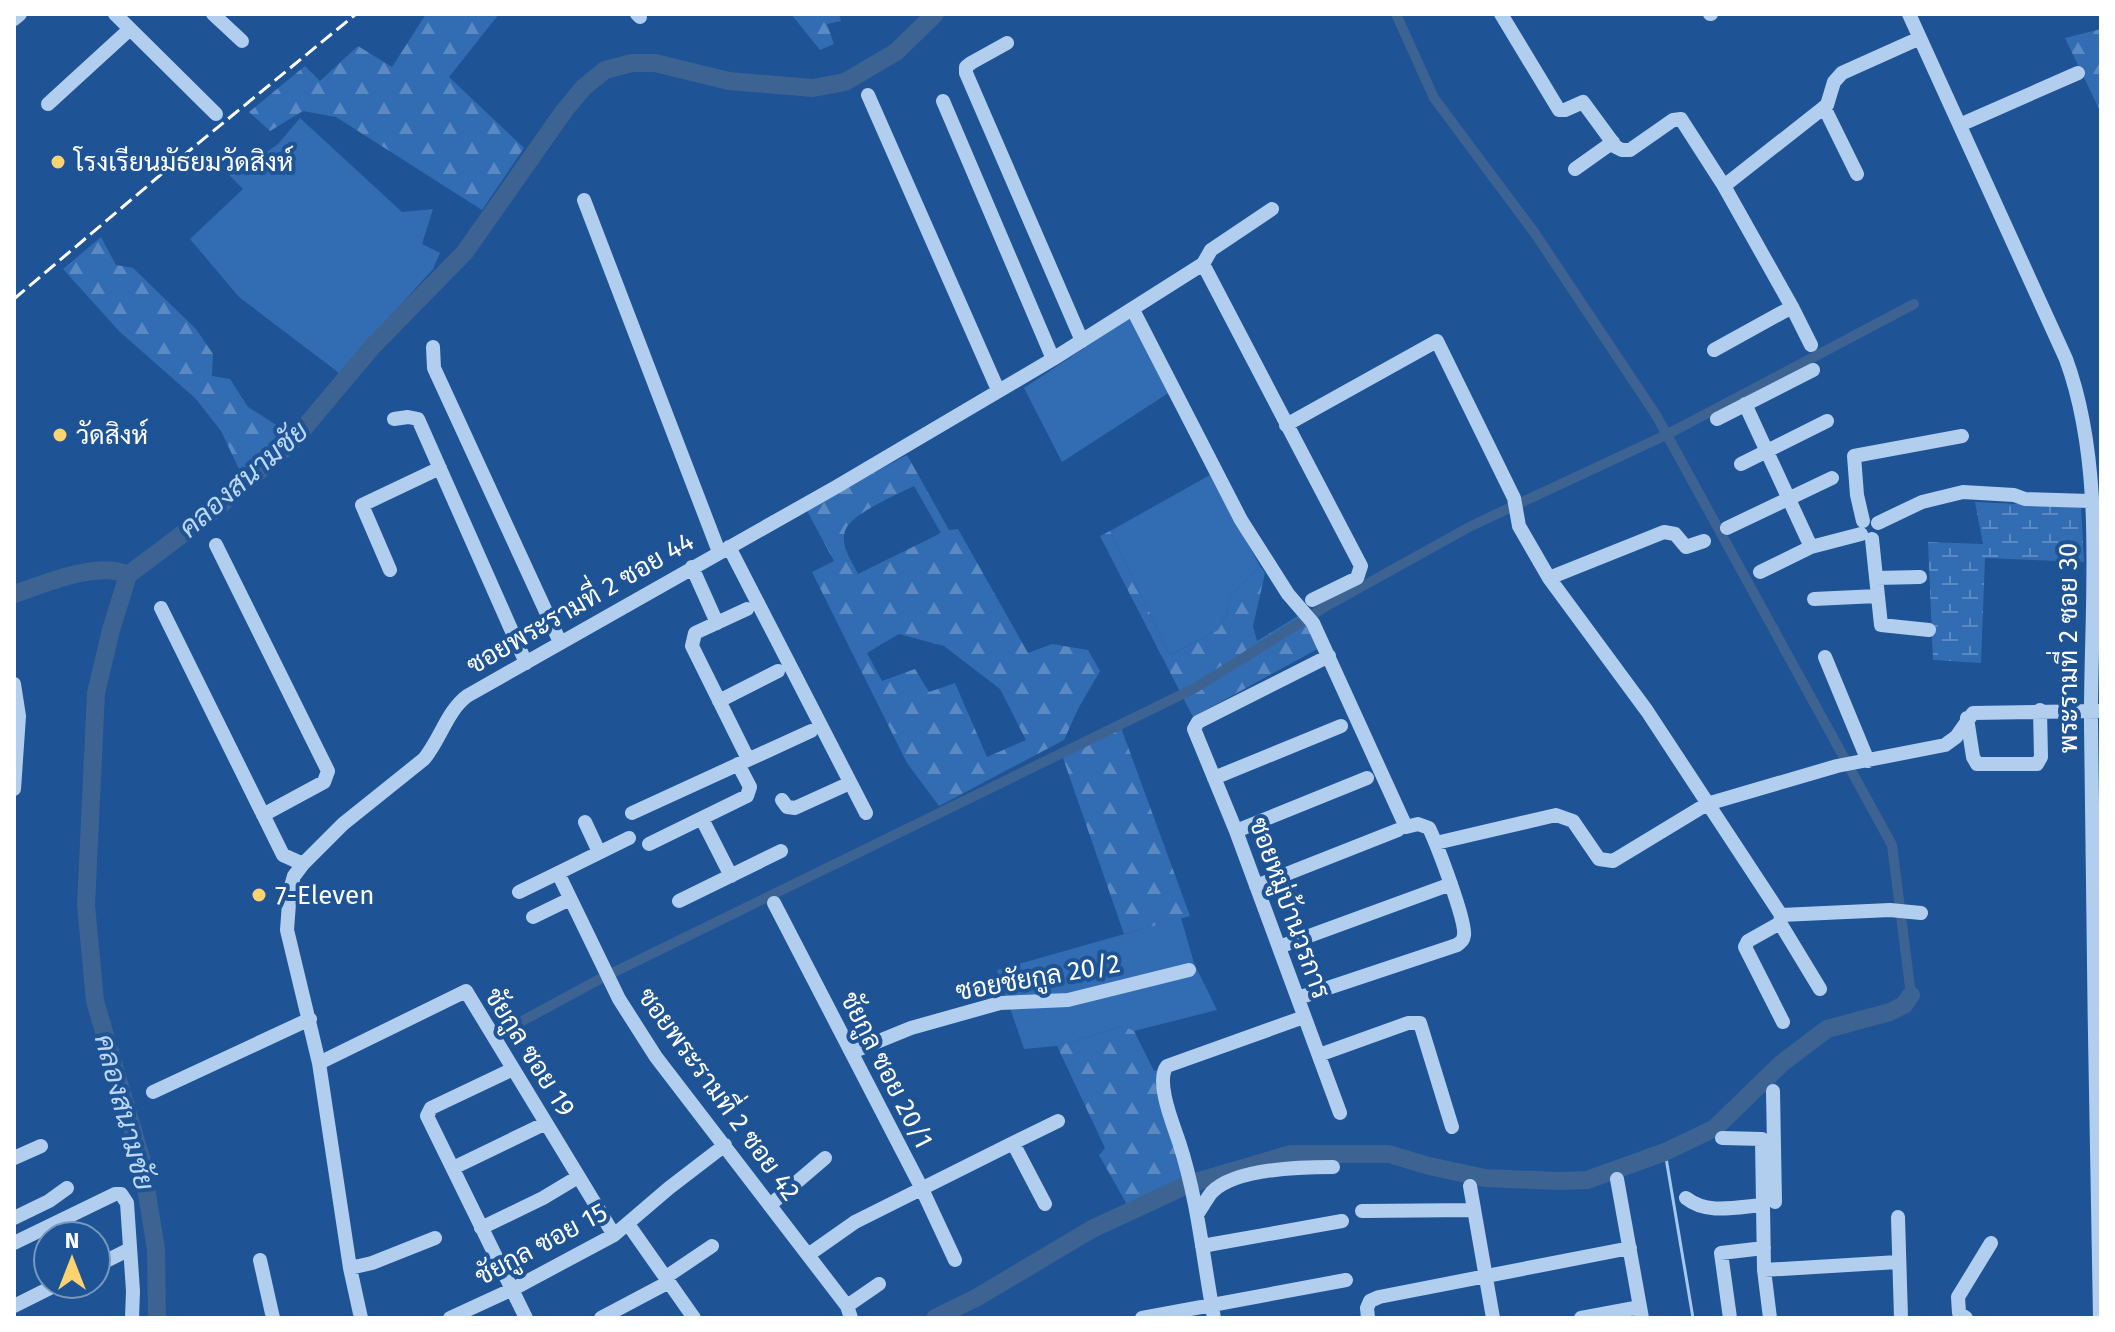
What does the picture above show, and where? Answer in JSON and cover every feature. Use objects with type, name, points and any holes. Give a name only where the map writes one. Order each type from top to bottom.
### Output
[{"type":"street","points":[[14,19],[20,14]]},
{"type":"street","points":[[115,14],[216,114]]},
{"type":"street","points":[[213,14],[242,41]]},
{"type":"street","points":[[1501,14],[1559,110],[1583,102],[1622,150],[1630,150],[1673,120],[1681,119],[1724,186],[1811,345]]},
{"type":"street","name":"พระรามที่ 2 ซอย 30","points":[[1909,14],[1962,124],[2072,377],[2086,442],[2097,580],[2100,1318]]},
{"type":"street","points":[[48,104],[130,29]]},
{"type":"street","points":[[1724,186],[1824,107],[1831,99],[1836,78],[1842,73],[1920,38]]},
{"type":"street","points":[[1007,43],[971,63],[966,67],[966,73],[1082,341]]},
{"type":"street","points":[[1962,124],[2078,73]]},
{"type":"street","points":[[868,95],[998,390]]},
{"type":"street","points":[[943,101],[1053,359]]},
{"type":"street","points":[[1824,107],[1857,174]]},
{"type":"street","points":[[1575,169],[1613,142]]},
{"type":"street","points":[[584,200],[724,549],[866,813]]},
{"type":"street","name":"ซอยพระรามที่ 2 ซอย 44","points":[[361,1318],[350,1268],[319,1063],[287,930],[290,890],[294,876],[303,864],[343,824],[424,759],[435,746],[459,702],[1053,359],[1203,264],[1211,250],[1272,209]]},
{"type":"street","points":[[1203,264],[1361,566],[1357,578],[1310,612]]},
{"type":"street","points":[[1714,350],[1792,307]]},
{"type":"street","points":[[1133,310],[1241,520],[1288,594],[1310,612],[1402,828]]},
{"type":"street","points":[[1286,425],[1437,341],[1514,498],[1519,526],[1549,578],[1631,687],[1780,919],[1820,989]]},
{"type":"street","points":[[433,347],[434,368],[560,642]]},
{"type":"street","points":[[1717,419],[1813,370]]},
{"type":"street","points":[[1745,404],[1811,547]]},
{"type":"street","points":[[394,419],[418,419],[526,663]]},
{"type":"street","points":[[1741,464],[1827,421]]},
{"type":"street","points":[[1929,630],[1881,625],[1868,529],[1857,495],[1854,456],[1962,436]]},
{"type":"street","points":[[390,570],[362,505],[440,468]]},
{"type":"street","points":[[1727,528],[1832,478]]},
{"type":"street","points":[[1760,572],[1811,547],[1868,529],[1922,502],[1950,494],[2014,495],[2025,499],[2090,497]]},
{"type":"street","points":[[1549,578],[1664,532],[1675,534],[1686,547],[1704,541]]},
{"type":"street","points":[[216,545],[328,771],[324,782],[263,815]]},
{"type":"street","points":[[692,567],[717,623]]},
{"type":"street","points":[[1876,578],[1920,577]]},
{"type":"street","points":[[1814,599],[1877,596]]},
{"type":"street","points":[[161,608],[283,855],[303,864]]},
{"type":"street","points":[[649,844],[747,796],[750,787],[743,762],[719,701],[692,646],[695,633],[747,609]]},
{"type":"street","name":"ซอยหมู่บ้านวรการ","points":[[1329,656],[1198,722],[1194,729],[1236,831],[1340,1113]]},
{"type":"street","points":[[1825,657],[1861,762]]},
{"type":"street","points":[[719,701],[778,671]]},
{"type":"street","points":[[14,684],[19,716],[14,789]]},
{"type":"street","points":[[1967,718],[1973,757],[1977,764],[2037,764],[2041,757],[2040,710]]},
{"type":"street","points":[[1436,843],[1556,815],[1573,821],[1599,859],[1613,861],[1707,804],[1837,766],[1945,745],[1956,737],[1967,718],[1978,712],[2096,711]]},
{"type":"street","points":[[1214,778],[1341,726]]},
{"type":"street","points":[[632,813],[811,731]]},
{"type":"street","points":[[1236,831],[1367,778]]},
{"type":"street","points":[[782,800],[787,807],[795,808],[850,783]]},
{"type":"street","points":[[702,819],[731,876]]},
{"type":"street","points":[[585,822],[599,852]]},
{"type":"street","points":[[1256,886],[1418,824],[1429,828],[1436,843],[1451,884],[1464,931],[1463,940],[1457,945],[1298,998]]},
{"type":"street","points":[[519,892],[629,838]]},
{"type":"street","points":[[679,901],[781,851]]},
{"type":"street","name":"ซอยพระรามที่ 2 ซอย 42","points":[[558,873],[607,976],[656,1057],[849,1312]]},
{"type":"street","points":[[1279,947],[1451,884]]},
{"type":"street","points":[[533,917],[570,899]]},
{"type":"street","name":"ชัยกูล ซอย 20/1","points":[[774,903],[921,1187],[955,1260]]},
{"type":"street","points":[[1783,1022],[1745,947],[1748,941],[1780,919],[1896,911],[1921,913]]},
{"type":"street","name":"ซอยชัยกูล 20/2","points":[[852,1052],[911,1028],[1000,1003],[1068,1000],[1189,970]]},
{"type":"street","name":"ชัยกูล ซอย 19","points":[[319,1063],[466,991],[614,1235]]},
{"type":"street","points":[[1213,1312],[1191,1177],[1171,1116],[1162,1072],[1167,1066],[1304,1017]]},
{"type":"street","points":[[153,1092],[310,1019]]},
{"type":"street","points":[[1319,1055],[1408,1023],[1420,1023],[1452,1127]]},
{"type":"street","points":[[513,1069],[431,1108],[427,1116],[526,1318]]},
{"type":"street","points":[[1770,1318],[1764,1248],[1769,1203],[1768,1154],[1773,1091]]},
{"type":"street","points":[[808,1255],[855,1222],[1058,1121]]},
{"type":"street","points":[[453,1168],[546,1123]]},
{"type":"street","points":[[1722,1138],[1762,1139],[1768,1154]]},
{"type":"street","points":[[1013,1143],[1045,1204]]},
{"type":"street","name":"ชัยกูล ซอย 15","points":[[450,1318],[513,1289],[614,1235],[725,1145]]},
{"type":"street","points":[[14,1158],[41,1146]]},
{"type":"street","points":[[770,1205],[825,1158]]},
{"type":"street","points":[[1198,1213],[1214,1191],[1256,1174],[1288,1167],[1333,1167]]},
{"type":"street","points":[[481,1228],[578,1177]]},
{"type":"street","points":[[1581,1318],[1641,1313],[1617,1179]]},
{"type":"street","points":[[1470,1186],[1493,1318]]},
{"type":"street","points":[[14,1218],[67,1188]]},
{"type":"street","points":[[14,1243],[115,1194],[121,1194],[127,1203],[132,1318]]},
{"type":"street","points":[[1686,1198],[1696,1206],[1708,1208],[1769,1203]]},
{"type":"street","points":[[1362,1211],[1474,1210]]},
{"type":"street","points":[[1898,1217],[1901,1318]]},
{"type":"street","points":[[1202,1246],[1342,1221]]},
{"type":"street","points":[[628,1224],[694,1318]]},
{"type":"street","points":[[350,1268],[372,1263],[435,1238]]},
{"type":"street","points":[[1966,1318],[1959,1313],[1958,1297],[1991,1243]]},
{"type":"street","points":[[601,1318],[668,1279],[712,1246]]},
{"type":"street","points":[[1368,1318],[1370,1301],[1379,1297],[1630,1248]]},
{"type":"street","points":[[1730,1318],[1721,1253],[1764,1248]]},
{"type":"street","points":[[112,1258],[130,1249]]},
{"type":"street","points":[[260,1260],[273,1318]]},
{"type":"street","points":[[1764,1270],[1898,1262]]},
{"type":"street","points":[[1142,1318],[1213,1312],[1346,1280]]},
{"type":"street","points":[[849,1312],[879,1284]]},
{"type":"street","points":[[14,1306],[32,1297]]},
{"type":"green space","points":[[426,14],[499,14],[449,77],[524,148],[482,210],[336,117],[303,111],[270,131],[249,112],[305,66],[320,81],[358,46],[392,67]]},
{"type":"green space","points":[[791,14],[839,14],[841,21],[827,24],[834,44],[820,50]]},
{"type":"green space","points":[[2101,29],[2101,113],[2065,38]]},
{"type":"green space","points":[[300,118],[402,212],[433,209],[422,244],[440,253],[433,269],[339,373],[239,297],[190,239],[243,189],[220,166],[254,161],[278,144]]},
{"type":"green space","points":[[101,237],[116,265],[133,268],[196,329],[213,354],[212,376],[230,379],[248,407],[289,433],[256,466],[239,469],[221,431],[196,399],[119,331],[63,269]]},
{"type":"green space","points":[[1131,317],[1170,392],[1062,462],[1024,388]]},
{"type":"green space","points":[[907,455],[949,530],[958,529],[1028,653],[1052,644],[1088,650],[1100,671],[1064,740],[939,806],[907,763],[812,572],[834,561],[806,509]],"holes":[[[914,486],[941,533],[858,574],[847,553],[845,531],[856,518],[875,505]],[[899,634],[944,646],[1000,689],[1026,740],[987,757],[955,683],[929,692],[915,669],[882,681],[867,653]]]},
{"type":"green space","points":[[1210,475],[1260,566],[1230,596],[1226,616],[1218,630],[1170,655],[1110,531]]},
{"type":"green space","points":[[1975,502],[2081,507],[2084,562],[1985,558],[1981,663],[1933,660],[1928,542],[1983,544]]},
{"type":"green space","points":[[1110,531],[1170,655],[1218,630],[1226,616],[1230,596],[1260,566],[1265,573],[1253,626],[1257,641],[1301,614],[1321,647],[1193,717],[1100,536]]},
{"type":"green space","points":[[1120,725],[1190,916],[1124,934],[1063,758]]},
{"type":"green space","points":[[1181,918],[1194,963],[1217,1010],[1134,1031],[1124,1026],[1057,1046],[1024,1049],[997,970]]},
{"type":"green space","points":[[1124,1026],[1134,1031],[1154,1071],[1162,1069],[1183,1179],[1130,1210],[1099,1155],[1105,1148],[1057,1046]]},
{"type":"waterway","name":"คลองสนามชัย","points":[[157,1318],[156,1249],[141,1158],[95,1001],[86,905],[96,693],[128,575],[217,508],[293,441],[372,347],[465,252],[564,111],[584,87],[605,70],[632,63],[655,63],[729,81],[813,88],[845,82],[896,52],[935,14]]},
{"type":"waterway","points":[[1396,14],[1434,98],[1534,232],[1656,415],[1892,845],[1911,995]]},
{"type":"waterway","points":[[502,1032],[598,980],[1195,688],[1325,607],[1471,526],[1666,435],[1914,304]]},
{"type":"waterway","points":[[14,594],[87,572],[116,571],[128,575]]},
{"type":"waterway","points":[[935,1318],[976,1298],[1092,1229],[1189,1184],[1291,1154],[1389,1154],[1485,1178],[1587,1180],[1665,1152],[1715,1128],[1782,1063],[1827,1029],[1890,1012],[1904,1005],[1911,995]]},
{"type":"waterway","points":[[1665,1152],[1693,1318]]},
{"type":"railway","points":[[14,299],[356,14]]},
{"type":"place","name":"โรงเรียนมัธยมวัดสิงห์","points":[[58,162]]},
{"type":"place","name":"วัดสิงห์","points":[[60,435]]},
{"type":"place","name":"7-Eleven","points":[[259,895]]}]
